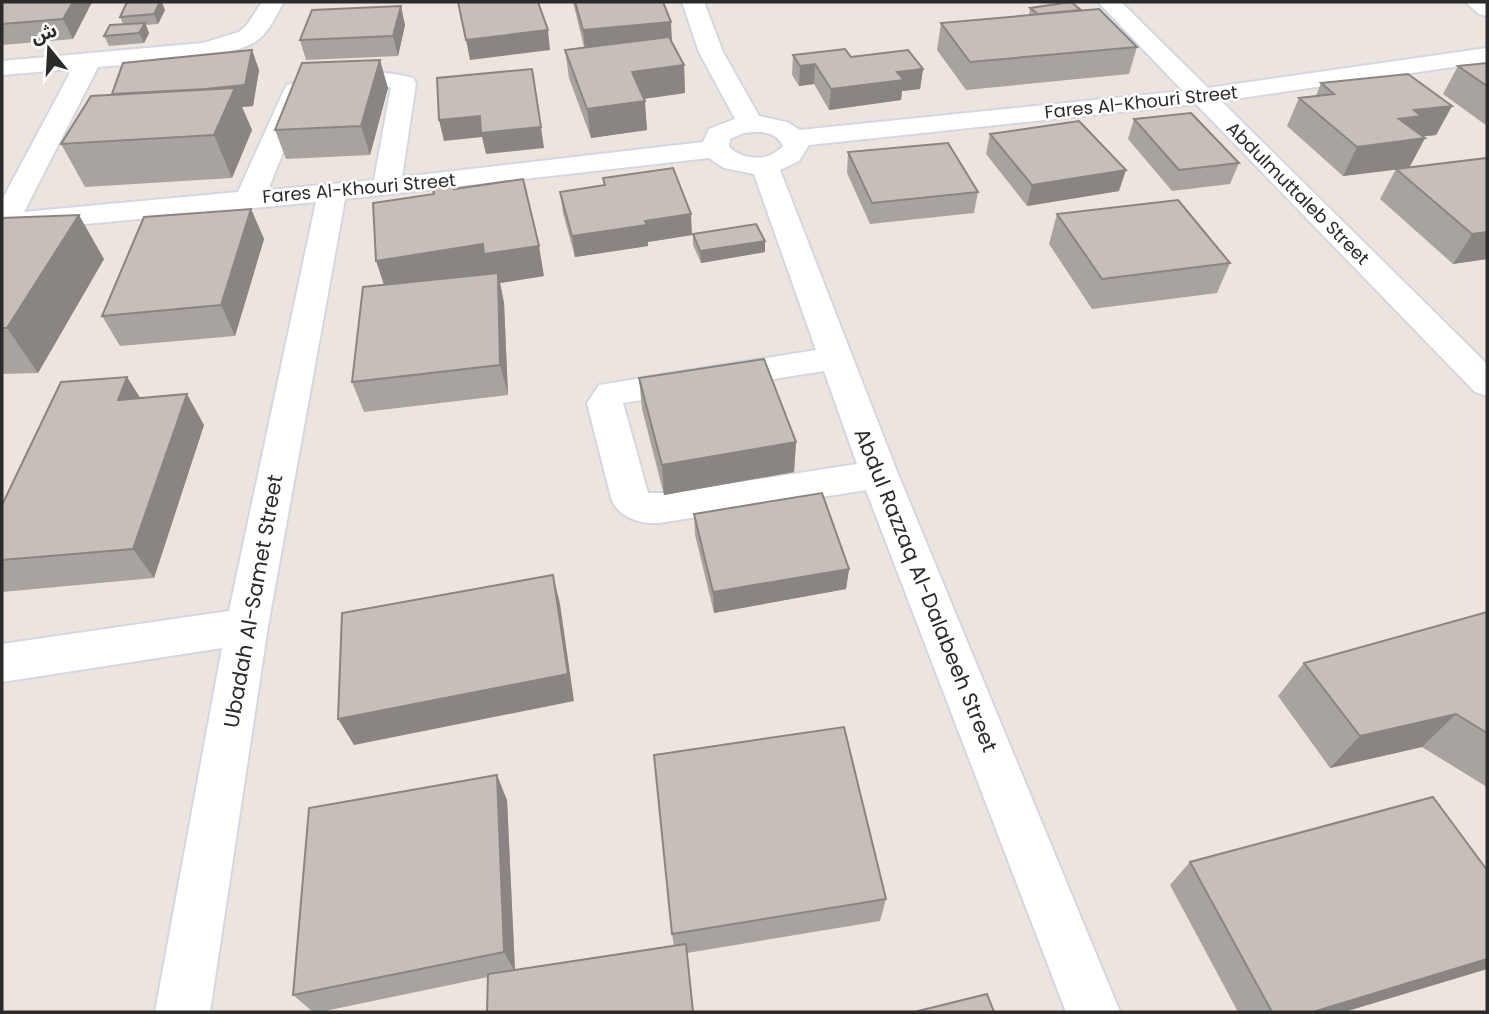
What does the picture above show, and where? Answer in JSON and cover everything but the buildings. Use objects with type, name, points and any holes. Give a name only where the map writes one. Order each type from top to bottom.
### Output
[{"type":"street","points":[[2,68],[205,50],[247,37],[256,29],[273,2]]},
{"type":"street","points":[[693,2],[715,60],[750,124]]},
{"type":"street","name":"Abdulmuttaleb Street","points":[[1109,2],[1487,384]]},
{"type":"street","points":[[1476,2],[1487,9]]},
{"type":"street","name":"Fares Al-Khouri Street","points":[[794,139],[1202,96],[1487,55]]},
{"type":"street","points":[[3,223],[88,62]]},
{"type":"street","points":[[250,198],[296,90],[317,84],[393,80],[404,83],[387,187]]},
{"type":"street","points":[[750,124],[772,126],[790,134],[794,139],[796,146],[786,159],[764,165],[732,162],[715,149],[718,135],[737,126],[750,124]]},
{"type":"street","name":"Fares Al-Khouri Street","points":[[3,223],[387,187],[715,149]]},
{"type":"street","name":"Abdul Razzaq Al-Dalabeeh Street","points":[[764,165],[880,474],[1093,1012]]},
{"type":"street","name":"Ubadah Al-Samet Street","points":[[183,1012],[247,626],[332,192]]},
{"type":"street","points":[[835,358],[611,393],[605,403],[631,501],[649,510],[669,508],[880,474]]},
{"type":"street","points":[[2,663],[247,626]]}]
